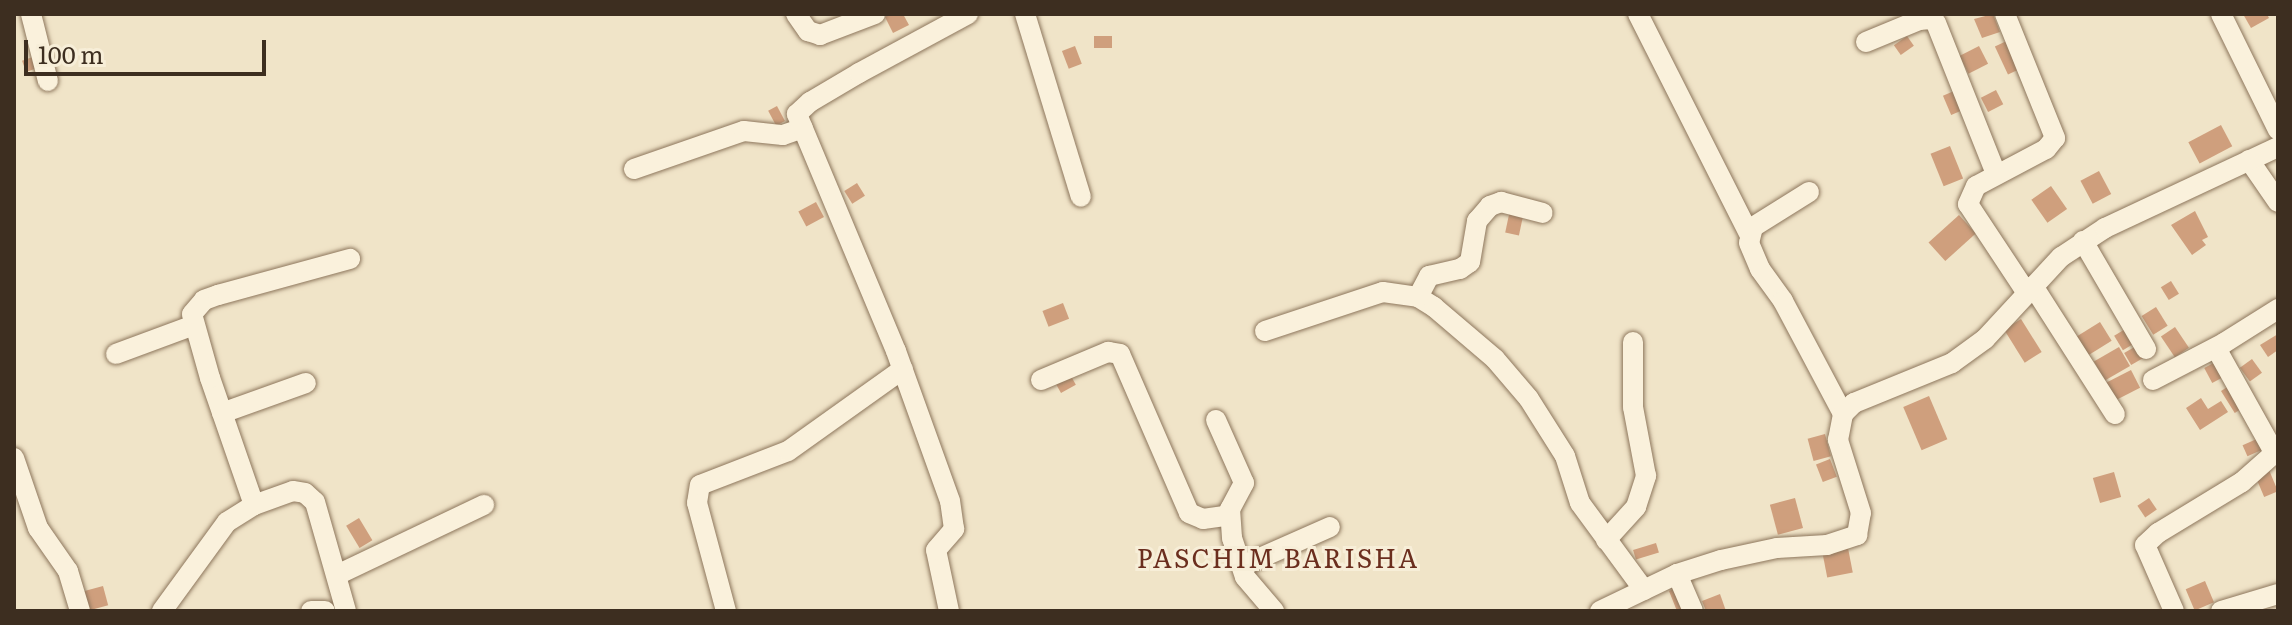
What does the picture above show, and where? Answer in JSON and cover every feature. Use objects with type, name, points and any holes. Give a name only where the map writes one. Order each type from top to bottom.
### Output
[{"type":"street","points":[[31,14],[48,81]]},
{"type":"street","points":[[796,14],[808,31],[820,35],[875,14]]},
{"type":"street","points":[[949,611],[936,550],[954,529],[955,519],[903,369],[797,114],[810,102],[968,14]]},
{"type":"street","points":[[1025,14],[1081,197]]},
{"type":"street","points":[[1638,14],[1749,234],[1753,256],[1783,301],[1843,414]]},
{"type":"street","points":[[2005,14],[2055,138],[2046,149],[1976,186],[1968,204],[2115,414]]},
{"type":"street","points":[[2221,14],[2278,130]]},
{"type":"street","points":[[1866,42],[1919,20],[1927,18],[1936,23],[1996,174]]},
{"type":"street","points":[[634,169],[744,131],[783,135],[803,128]]},
{"type":"street","points":[[1600,611],[1677,574],[1753,552],[1827,545],[1857,535],[1861,513],[1838,440],[1843,414],[1854,403],[1952,363],[1985,339],[2061,257],[2083,241],[2278,147]]},
{"type":"street","points":[[2249,160],[2278,202]]},
{"type":"street","points":[[1749,234],[1753,227],[1809,192]]},
{"type":"street","points":[[1418,297],[1429,276],[1460,269],[1470,262],[1477,221],[1490,206],[1501,202],[1543,213]]},
{"type":"street","points":[[2083,241],[2146,349]]},
{"type":"street","points":[[254,505],[192,314],[204,300],[350,259]]},
{"type":"street","points":[[1265,331],[1368,295],[1399,291],[1418,297],[1495,359],[1529,399],[1559,444],[1580,503],[1644,590]]},
{"type":"street","points":[[2153,380],[2216,348],[2278,309]]},
{"type":"street","points":[[116,354],[194,325]]},
{"type":"street","points":[[1606,540],[1636,507],[1646,476],[1633,407],[1633,342]]},
{"type":"street","points":[[2174,611],[2145,545],[2158,533],[2226,494],[2276,451],[2216,348]]},
{"type":"street","points":[[1041,380],[1108,352],[1120,354],[1189,513],[1203,519],[1230,515]]},
{"type":"street","points":[[726,611],[697,503],[700,485],[788,451],[903,369]]},
{"type":"street","points":[[222,413],[306,383]]},
{"type":"street","points":[[1216,420],[1244,483],[1230,515],[1229,529],[1245,577],[1274,611]]},
{"type":"street","points":[[14,458],[38,528],[68,571],[80,611]]},
{"type":"street","points":[[162,611],[227,522],[254,505],[293,491],[305,493],[315,502],[346,611]]},
{"type":"street","points":[[337,575],[484,505]]},
{"type":"street","points":[[1242,566],[1330,527]]},
{"type":"street","points":[[1677,574],[1693,611]]},
{"type":"street","points":[[2221,611],[2278,594]]},
{"type":"street","points":[[311,611],[325,611]]},
{"type":"building","points":[[903,14],[909,25],[893,33],[885,17]]},
{"type":"building","points":[[1993,14],[2000,32],[1982,38],[1974,19]]},
{"type":"building","points":[[2243,14],[2267,14],[2269,18],[2251,28]]},
{"type":"building","points":[[1094,36],[1112,36],[1112,48],[1094,48]]},
{"type":"building","points":[[1907,36],[1914,46],[1901,55],[1894,45]]},
{"type":"building","points":[[2013,38],[2026,66],[2008,75],[1995,46]]},
{"type":"building","points":[[1075,46],[1082,64],[1069,69],[1062,51]]},
{"type":"building","points":[[1979,46],[1988,64],[1968,74],[1959,56]]},
{"type":"building","points":[[38,55],[42,66],[26,72],[22,61]]},
{"type":"building","points":[[1996,90],[2003,104],[1988,112],[1981,98]]},
{"type":"building","points":[[1954,91],[1962,110],[1951,115],[1943,96]]},
{"type":"building","points":[[777,106],[785,121],[776,126],[768,111]]},
{"type":"building","points":[[2221,125],[2232,146],[2200,164],[2188,142]]},
{"type":"building","points":[[1950,146],[1963,178],[1944,186],[1931,154]]},
{"type":"building","points":[[2099,171],[2111,194],[2093,204],[2080,181]]},
{"type":"building","points":[[857,183],[865,196],[852,204],[844,191]]},
{"type":"building","points":[[2051,186],[2067,209],[2047,223],[2031,200]]},
{"type":"building","points":[[816,202],[824,217],[806,226],[798,211]]},
{"type":"building","points":[[1510,210],[1524,213],[1519,235],[1505,232]]},
{"type":"building","points":[[2195,211],[2208,237],[2202,240],[2206,245],[2192,255],[2171,225]]},
{"type":"building","points":[[1959,215],[1976,234],[1945,261],[1929,242]]},
{"type":"building","points":[[2171,281],[2179,294],[2169,300],[2161,287]]},
{"type":"building","points":[[1063,303],[1069,319],[1049,327],[1042,311]]},
{"type":"building","points":[[2156,307],[2168,326],[2153,335],[2142,316]]},
{"type":"building","points":[[2021,319],[2042,352],[2025,363],[2004,330]]},
{"type":"building","points":[[2100,322],[2112,341],[2089,355],[2077,336]]},
{"type":"building","points":[[2175,327],[2189,348],[2175,357],[2161,337]]},
{"type":"building","points":[[2127,328],[2136,343],[2123,350],[2114,336]]},
{"type":"building","points":[[2278,334],[2278,350],[2268,357],[2260,345]]},
{"type":"building","points":[[2138,345],[2145,357],[2131,365],[2124,353]]},
{"type":"building","points":[[2119,347],[2130,366],[2105,381],[2094,362]]},
{"type":"building","points":[[2221,359],[2229,374],[2212,383],[2204,368]]},
{"type":"building","points":[[2252,359],[2262,373],[2250,382],[2240,368]]},
{"type":"building","points":[[2131,370],[2140,388],[2115,401],[2106,383]]},
{"type":"building","points":[[1071,376],[1076,385],[1061,393],[1056,384]]},
{"type":"building","points":[[2232,384],[2246,406],[2235,413],[2221,391]]},
{"type":"building","points":[[1929,396],[1947,439],[1922,450],[1903,407]]},
{"type":"building","points":[[2201,398],[2208,409],[2221,401],[2228,412],[2200,430],[2186,408]]},
{"type":"building","points":[[1825,434],[1831,456],[1814,461],[1808,439]]},
{"type":"building","points":[[2259,438],[2264,449],[2247,456],[2243,445]]},
{"type":"building","points":[[1830,459],[1837,477],[1823,482],[1816,464]]},
{"type":"building","points":[[2269,470],[2278,491],[2264,497],[2255,476]]},
{"type":"building","points":[[2114,472],[2121,497],[2100,503],[2093,478]]},
{"type":"building","points":[[1795,498],[1803,528],[1778,535],[1770,505]]},
{"type":"building","points":[[2149,498],[2157,510],[2145,517],[2137,506]]},
{"type":"building","points":[[359,518],[372,540],[360,548],[346,526]]},
{"type":"building","points":[[1656,543],[1659,553],[1636,560],[1633,550]]},
{"type":"building","points":[[1848,548],[1853,573],[1827,578],[1822,553]]},
{"type":"building","points":[[2205,581],[2214,602],[2195,610],[2186,589]]},
{"type":"building","points":[[103,586],[108,605],[89,610],[84,591]]},
{"type":"building","points":[[1678,587],[1687,611],[1677,611],[1669,591]]},
{"type":"building","points":[[1720,594],[1726,611],[1706,611],[1702,601]]},
{"type":"district","name":"PASCHIM BARISHA","points":[[1278,557]]}]
